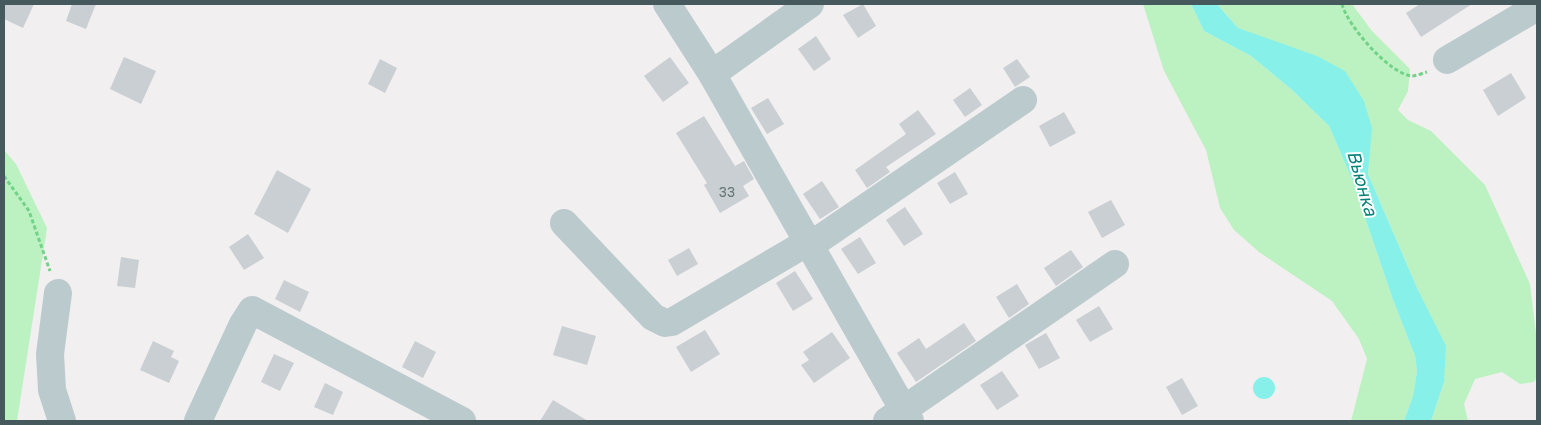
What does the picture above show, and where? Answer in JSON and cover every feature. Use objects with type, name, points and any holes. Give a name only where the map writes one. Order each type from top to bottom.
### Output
[{"type":"street","points":[[667,4],[712,74],[808,242],[901,418],[1115,264]]},
{"type":"street","points":[[712,74],[810,4]]},
{"type":"street","points":[[1447,60],[1537,7]]},
{"type":"street","points":[[564,223],[653,317],[664,323],[672,322],[808,242],[821,238],[1023,100]]},
{"type":"street","points":[[58,293],[50,354],[52,390],[62,421]]},
{"type":"street","points":[[198,421],[243,324],[252,310],[462,421]]},
{"type":"path","points":[[1342,4],[1369,46],[1394,68],[1412,76],[1428,72],[1447,60]]},
{"type":"path","points":[[4,176],[29,211],[58,293]]},
{"type":"green space","points":[[1143,4],[1191,4],[1204,31],[1251,56],[1291,89],[1329,126],[1352,179],[1392,297],[1415,356],[1417,371],[1413,396],[1404,421],[1351,421],[1367,359],[1359,339],[1332,301],[1259,252],[1234,230],[1220,208],[1206,150],[1164,71]]},
{"type":"green space","points":[[1217,4],[1352,4],[1372,31],[1410,69],[1408,91],[1398,110],[1408,120],[1431,131],[1485,185],[1530,284],[1537,342],[1537,377],[1534,382],[1520,384],[1502,372],[1475,379],[1464,404],[1468,421],[1431,421],[1444,382],[1418,290],[1368,174],[1369,154],[1266,39],[1238,28]]},
{"type":"green space","points":[[4,150],[16,164],[47,228],[17,421],[4,421]]},
{"type":"water","name":"Вьюнка","points":[[1191,4],[1217,4],[1238,28],[1317,56],[1345,71],[1364,101],[1372,128],[1368,174],[1418,290],[1446,346],[1444,382],[1431,421],[1404,421],[1413,396],[1417,371],[1415,356],[1392,297],[1352,179],[1329,126],[1291,89],[1251,56],[1204,31]]},
{"type":"water","points":[[1264,377],[1272,380],[1275,388],[1272,396],[1264,399],[1256,396],[1253,388],[1256,380]]},
{"type":"building","points":[[4,4],[34,4],[23,28],[4,19]]},
{"type":"building","points":[[72,4],[96,4],[86,29],[66,21]]},
{"type":"building","points":[[863,4],[876,26],[858,38],[843,15]]},
{"type":"building","points":[[1420,4],[1472,4],[1421,37],[1406,13]]},
{"type":"building","points":[[816,36],[831,59],[814,71],[798,49]]},
{"type":"building","points":[[124,57],[156,71],[141,104],[110,89]]},
{"type":"building","points":[[670,57],[689,83],[663,102],[644,76]]},
{"type":"building","points":[[380,59],[397,68],[385,93],[368,84]]},
{"type":"building","points":[[1017,59],[1030,77],[1015,87],[1003,68]]},
{"type":"building","points":[[1511,73],[1526,98],[1498,116],[1483,90]]},
{"type":"building","points":[[970,88],[982,105],[965,117],[953,100]]},
{"type":"building","points":[[768,98],[784,124],[767,134],[751,108]]},
{"type":"building","points":[[918,110],[936,134],[886,167],[890,172],[867,188],[855,170],[906,134],[899,124]]},
{"type":"building","points":[[1064,112],[1076,133],[1050,147],[1039,126]]},
{"type":"building","points":[[704,116],[735,166],[744,161],[754,179],[743,186],[749,196],[720,213],[704,185],[707,183],[676,133]]},
{"type":"building","points":[[277,170],[311,189],[288,233],[254,214]]},
{"type":"building","points":[[955,172],[968,194],[950,204],[937,183]]},
{"type":"building","points":[[822,181],[839,207],[820,219],[803,194]]},
{"type":"building","points":[[1111,200],[1125,225],[1102,238],[1088,212]]},
{"type":"building","points":[[905,207],[923,234],[904,246],[886,220]]},
{"type":"building","points":[[248,234],[264,258],[244,270],[229,247]]},
{"type":"building","points":[[860,237],[876,263],[858,274],[841,249]]},
{"type":"building","points":[[689,248],[698,264],[677,276],[668,260]]},
{"type":"building","points":[[1071,250],[1083,267],[1056,286],[1044,268]]},
{"type":"building","points":[[121,257],[139,260],[135,288],[117,286]]},
{"type":"building","points":[[795,271],[813,299],[793,311],[776,283]]},
{"type":"building","points":[[284,280],[309,292],[300,312],[275,299]]},
{"type":"building","points":[[1017,284],[1029,304],[1009,318],[996,297]]},
{"type":"building","points":[[1099,306],[1113,329],[1090,342],[1076,320]]},
{"type":"building","points":[[964,323],[976,341],[916,382],[897,353],[919,338],[926,349]]},
{"type":"building","points":[[562,326],[596,336],[587,365],[553,355]]},
{"type":"building","points":[[705,330],[720,354],[691,372],[676,347]]},
{"type":"building","points":[[832,332],[850,358],[814,383],[801,365],[809,360],[803,352]]},
{"type":"building","points":[[1046,333],[1060,358],[1039,369],[1025,345]]},
{"type":"building","points":[[153,341],[174,351],[171,357],[179,361],[169,383],[140,370]]},
{"type":"building","points":[[415,341],[436,352],[423,378],[402,367]]},
{"type":"building","points":[[274,354],[294,363],[280,391],[261,382]]},
{"type":"building","points":[[1002,371],[1019,396],[997,410],[980,385]]},
{"type":"building","points":[[1182,378],[1198,406],[1182,415],[1166,387]]},
{"type":"building","points":[[325,383],[343,392],[333,415],[314,407]]},
{"type":"building","points":[[553,400],[588,421],[540,421]]}]
